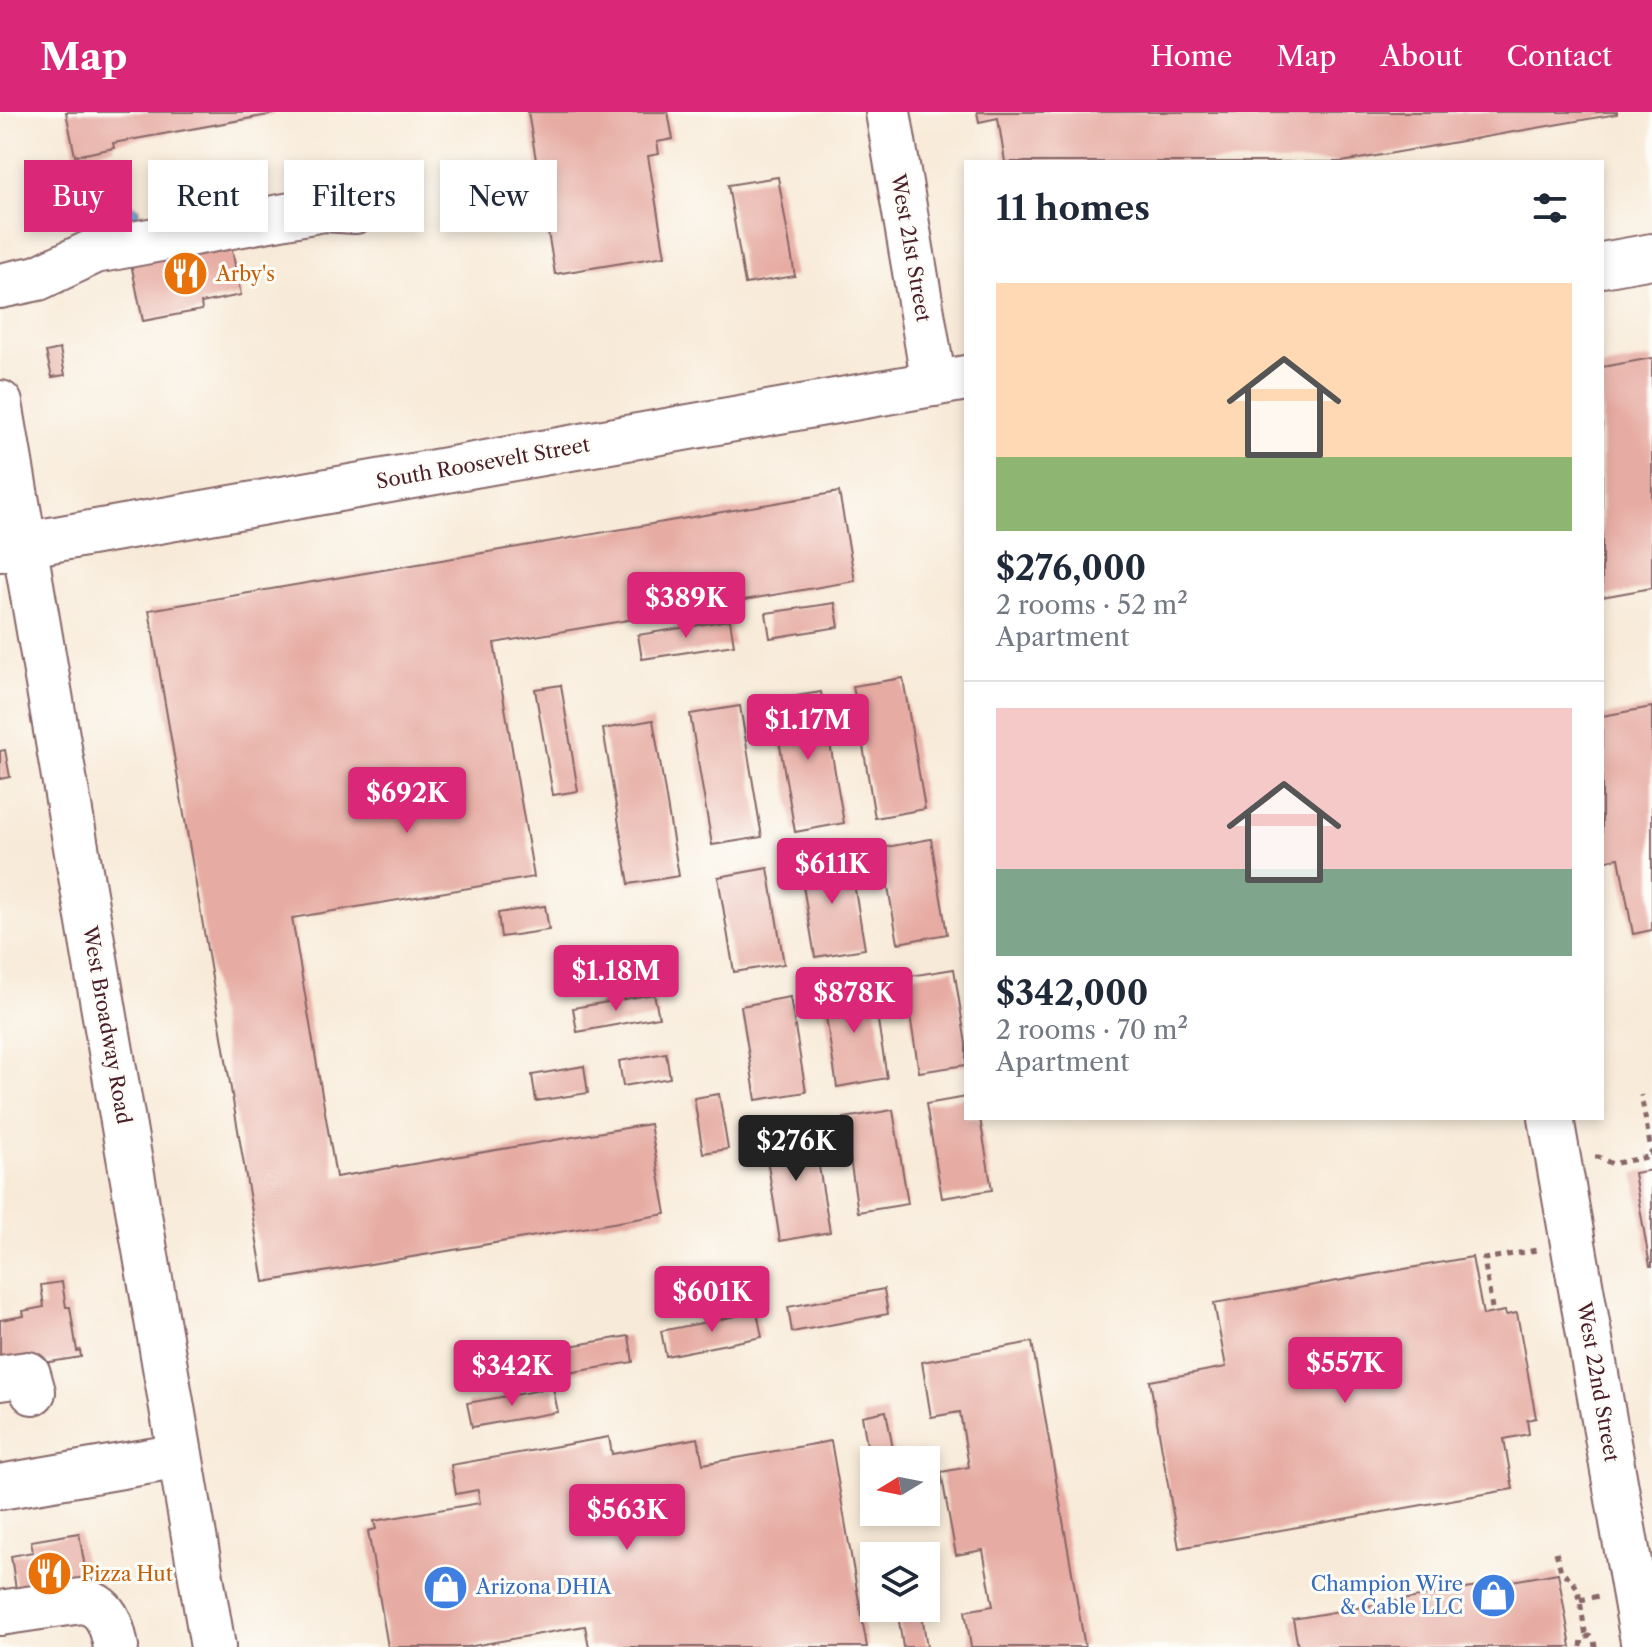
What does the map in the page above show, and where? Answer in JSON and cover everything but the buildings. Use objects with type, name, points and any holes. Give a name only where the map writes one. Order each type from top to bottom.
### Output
[{"type":"street","name":"West 21st Street","points":[[888,112],[950,381]]},
{"type":"street","points":[[0,286],[38,278],[95,251],[284,216]]},
{"type":"street","points":[[1604,265],[1652,256]]},
{"type":"street","name":"South Roosevelt Street","points":[[13,546],[323,476],[411,460],[950,381]]},
{"type":"street","name":"West Broadway Road","points":[[0,403],[13,546],[213,1647]]},
{"type":"street","name":"West 22nd Street","points":[[1551,1120],[1644,1647]]},
{"type":"street","points":[[0,1487],[180,1456]]},
{"type":"street","points":[[0,1613],[91,1602],[100,1606],[109,1620],[116,1647]]},
{"type":"path","points":[[1591,1158],[1599,1157],[1612,1164],[1652,1156],[1641,1095]]},
{"type":"path","points":[[1492,1308],[1484,1259],[1549,1248]]},
{"type":"path","points":[[1556,1552],[1561,1571],[1578,1589],[1586,1637]]},
{"type":"path","points":[[1580,1600],[1607,1594]]},
{"type":"path","points":[[1581,1647],[1586,1637]]},
{"type":"path","points":[[1586,1637],[1593,1638],[1595,1647]]},
{"type":"water","points":[[132,205],[139,209],[137,221],[132,223]]},
{"type":"place","name":"Arby's","points":[[185,274]]},
{"type":"place","name":"Pizza Hut","points":[[50,1574]]},
{"type":"place","name":"Arizona DHIA","points":[[445,1587]]},
{"type":"place","name":"Champion Wire & Cable LLC","points":[[1494,1596]]}]
